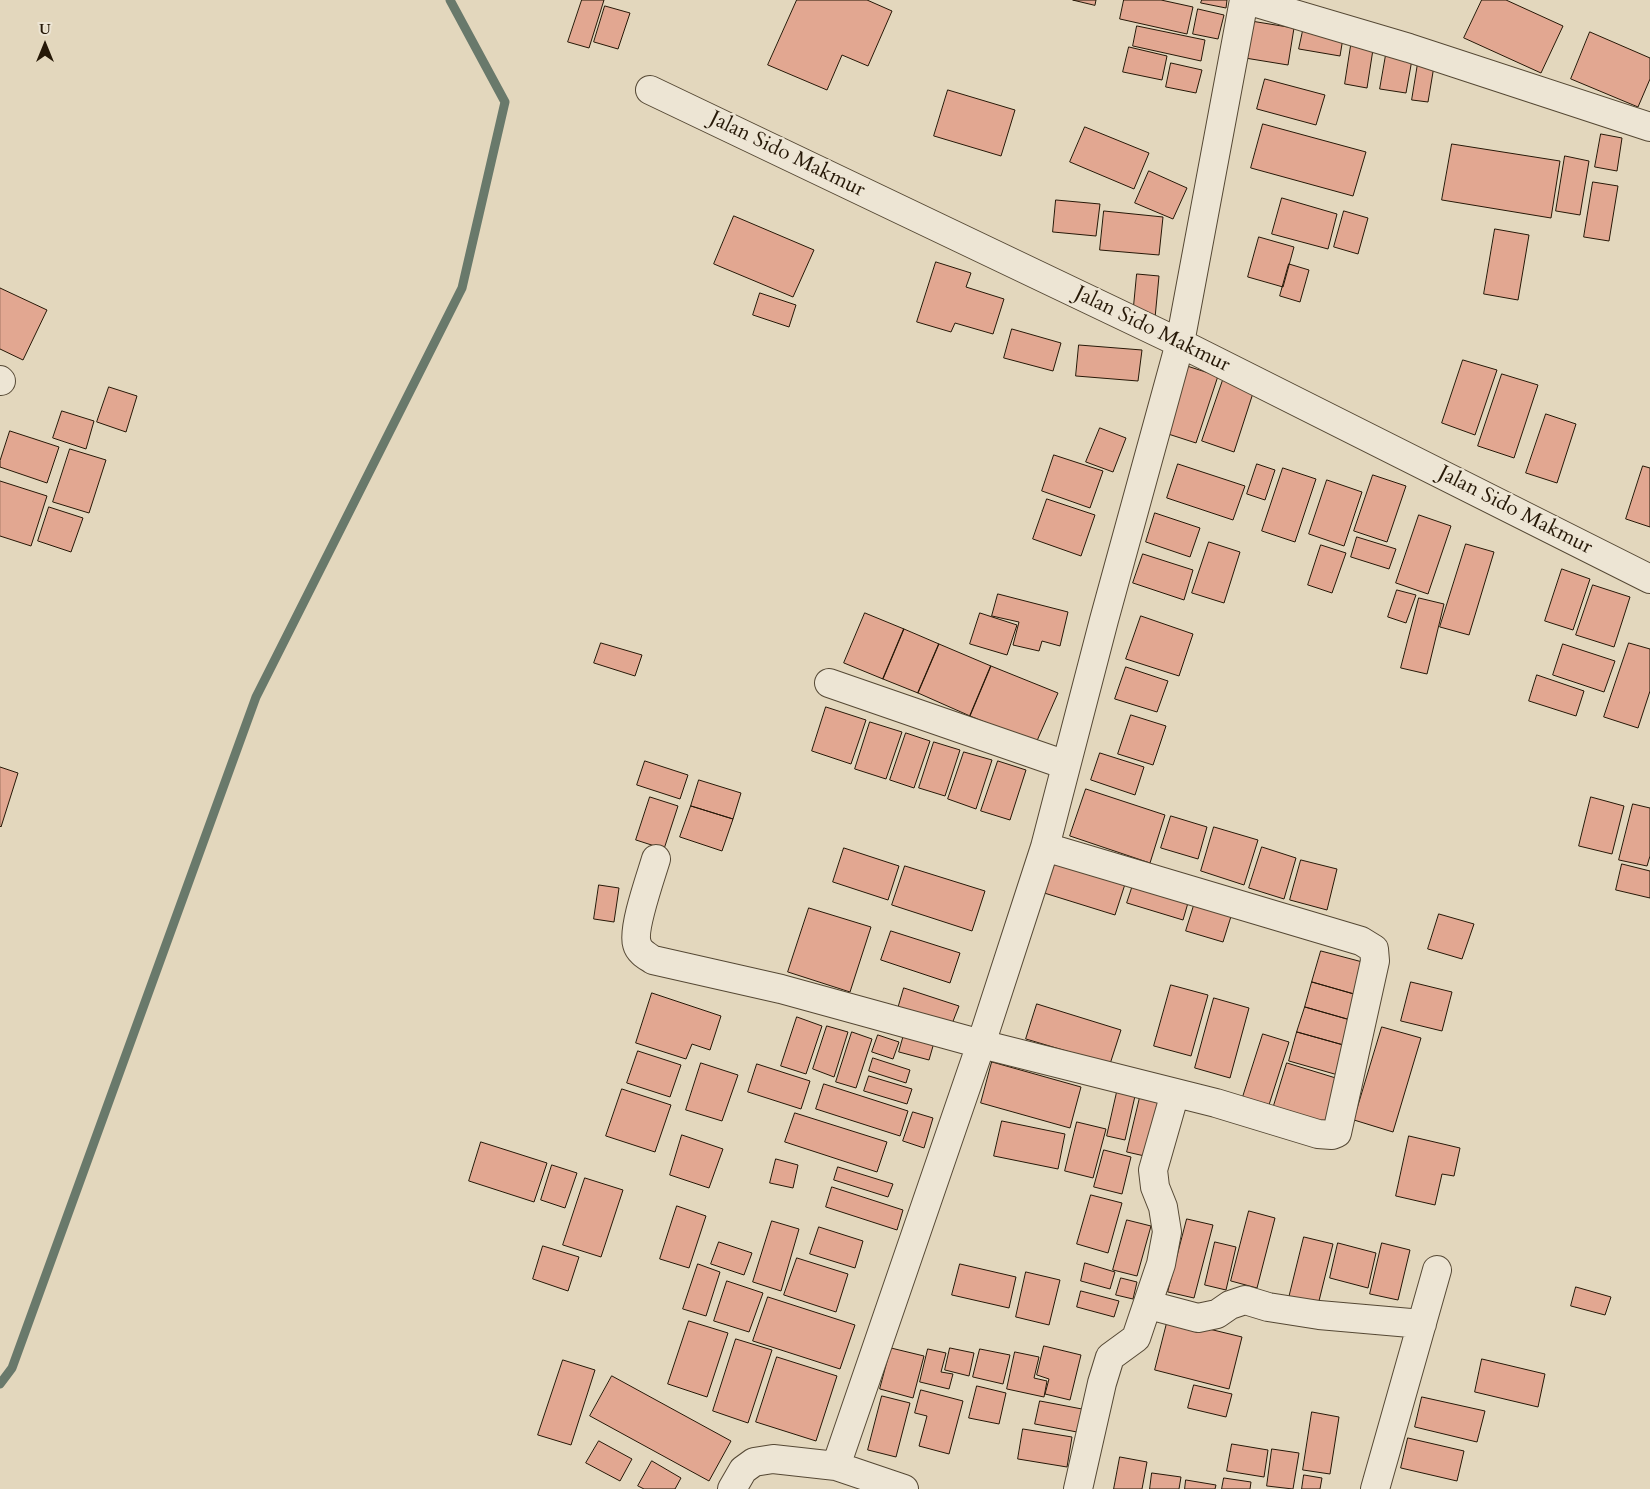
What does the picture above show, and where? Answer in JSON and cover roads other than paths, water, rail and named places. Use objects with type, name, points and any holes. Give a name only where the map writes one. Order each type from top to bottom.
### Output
[{"type":"street","points":[[836,1466],[981,1044],[1045,847],[1104,620],[1180,343],[1246,0],[1409,48],[1650,127]]},
{"type":"street","name":"Jalan Sido Makmur","points":[[650,90],[1180,343],[1650,579]]},
{"type":"street","points":[[829,683],[1066,765]]},
{"type":"street","points":[[656,858],[637,925],[636,942],[641,952],[653,960],[781,989],[981,1044],[1216,1103],[1318,1134],[1332,1135],[1337,1133],[1375,961],[1374,949],[1361,941],[1045,847]]},
{"type":"street","points":[[1078,1489],[1102,1383],[1110,1358],[1136,1338],[1149,1305],[1161,1264],[1167,1232],[1163,1207],[1155,1187],[1153,1170],[1175,1093]]},
{"type":"street","points":[[1375,1489],[1437,1270]]},
{"type":"street","points":[[1149,1305],[1198,1318],[1217,1314],[1230,1305],[1245,1300],[1268,1307],[1319,1315],[1422,1324]]},
{"type":"street","points":[[732,1489],[743,1470],[754,1462],[772,1459],[836,1466],[904,1489]]},
{"type":"waterway","points":[[0,1384],[12,1368],[256,697],[462,288],[505,102],[450,0]]}]
